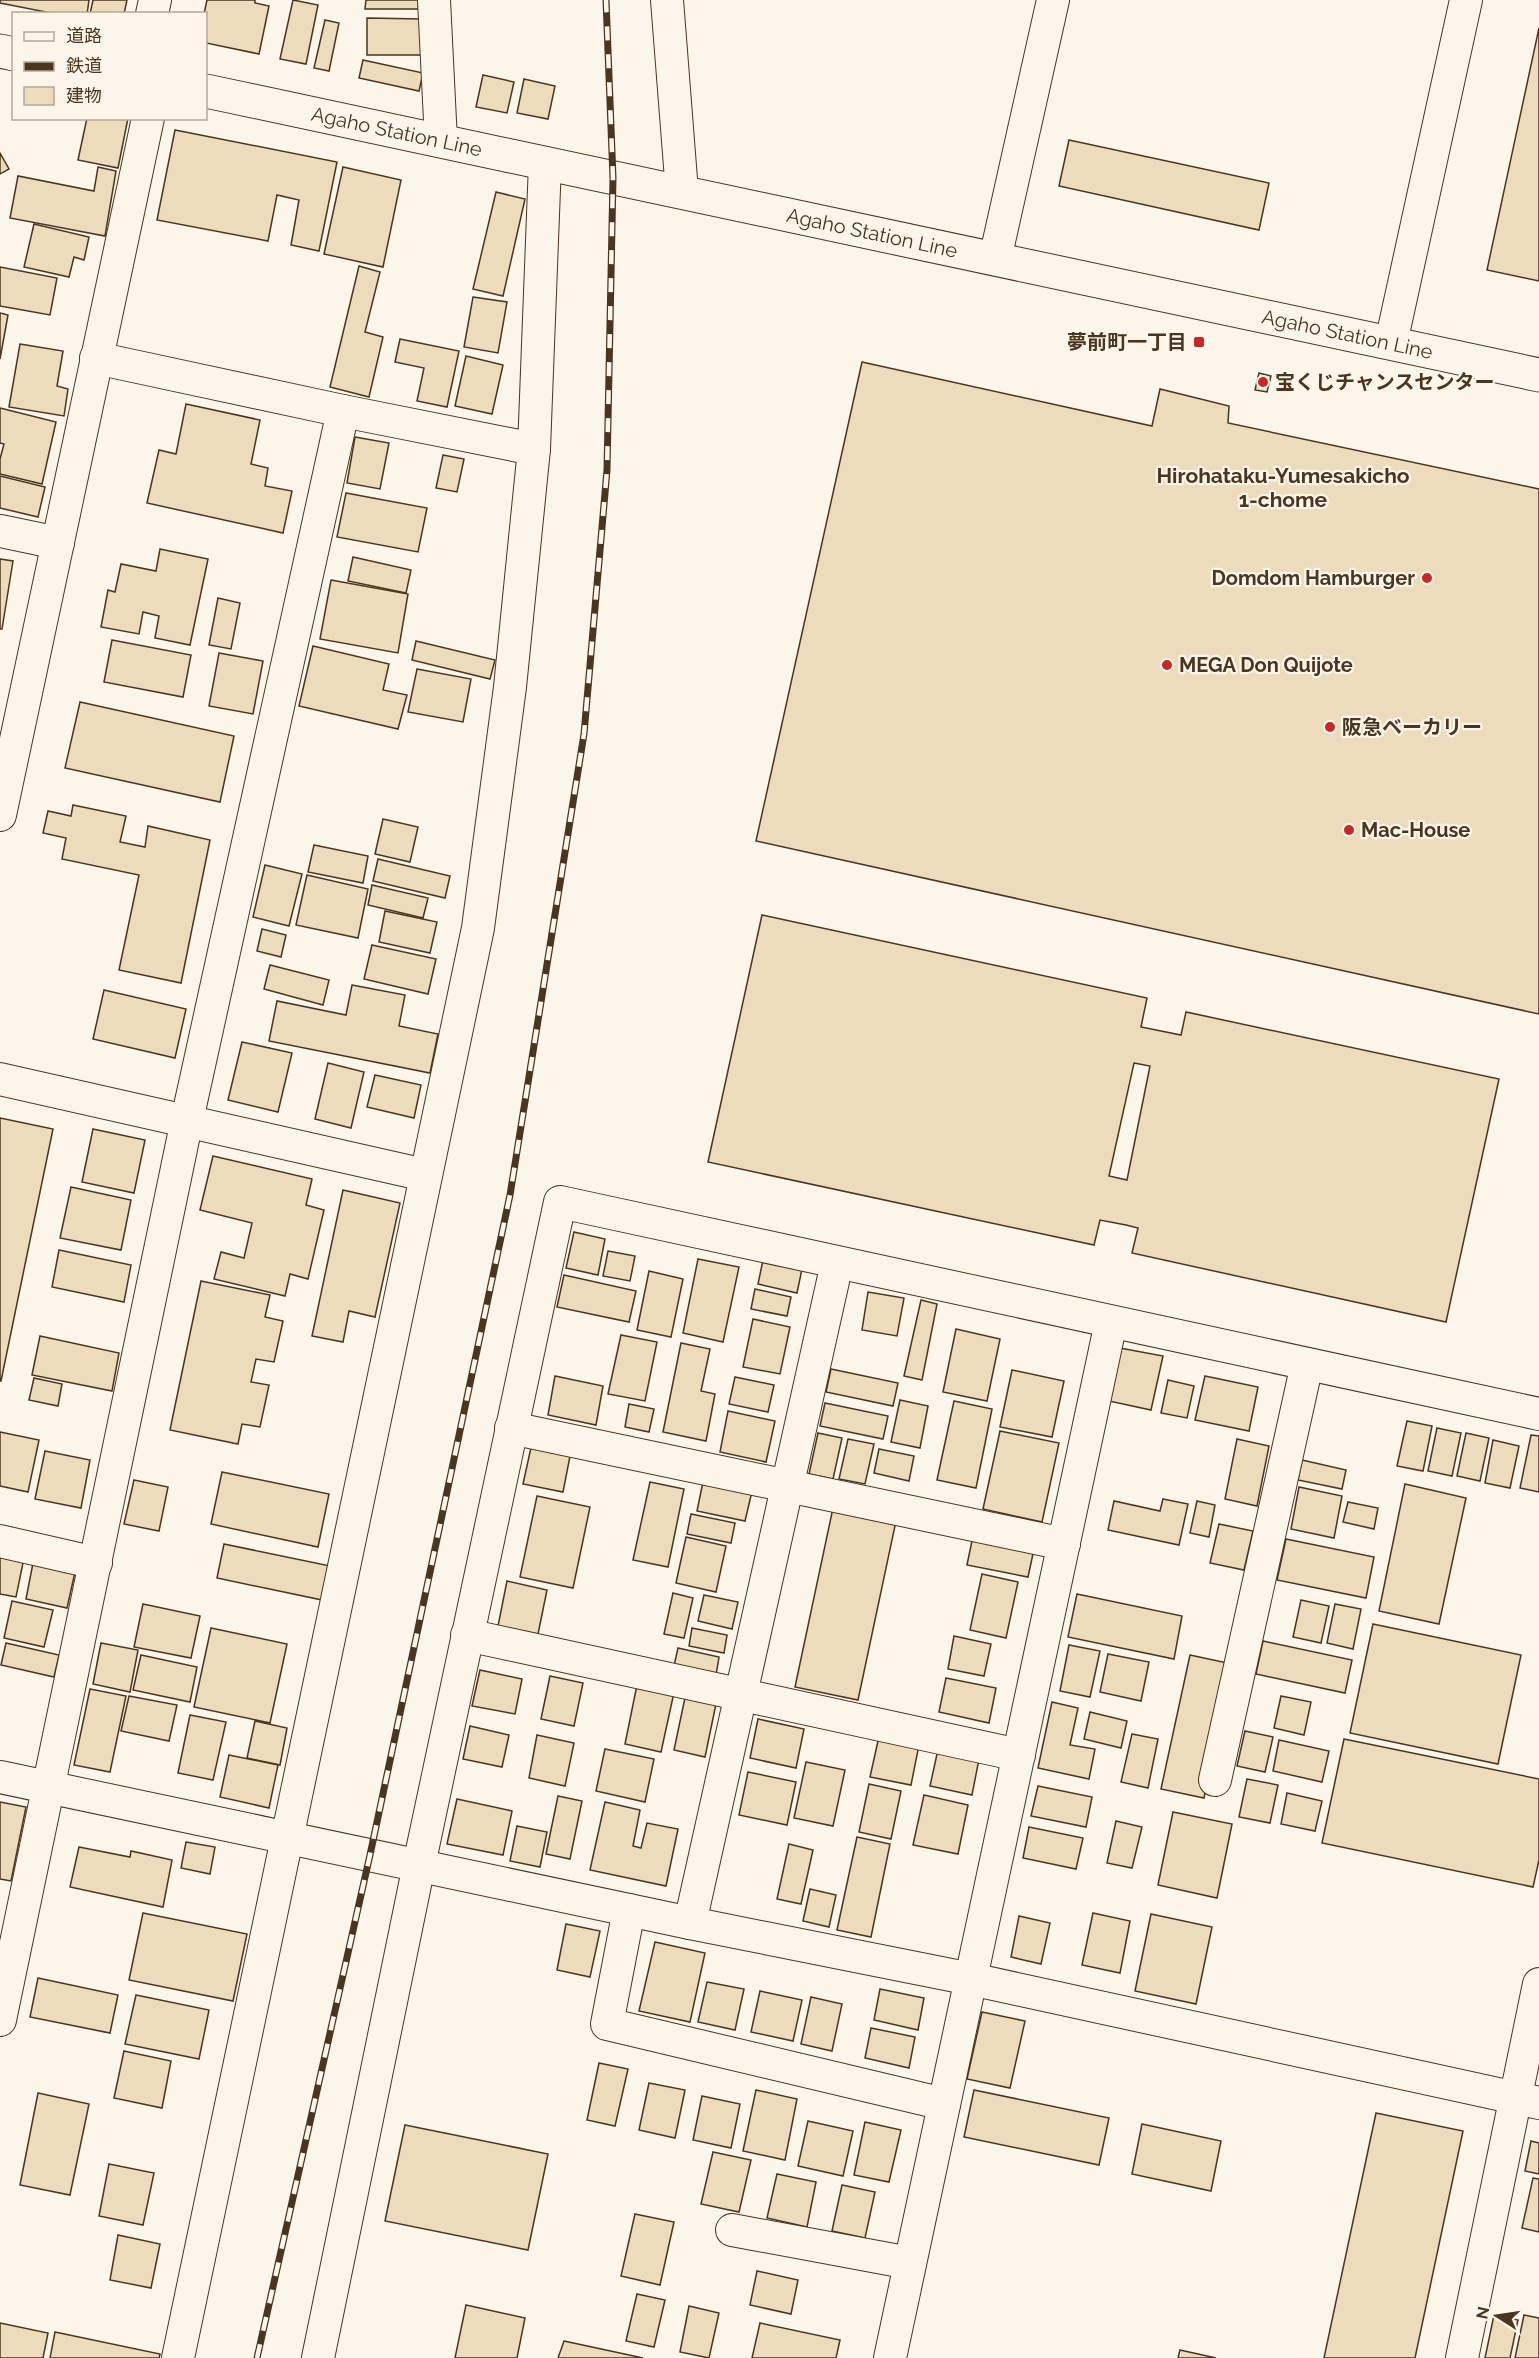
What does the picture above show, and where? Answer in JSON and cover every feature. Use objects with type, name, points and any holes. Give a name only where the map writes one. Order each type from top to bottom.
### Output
[{"type":"main road","name":"Agaho Station Line","points":[[207,91],[1539,375]]},
{"type":"street","points":[[434,0],[441,141]]},
{"type":"street","points":[[667,0],[682,192]]},
{"type":"street","points":[[995,259],[1053,0]]},
{"type":"street","points":[[1391,343],[1466,0]]},
{"type":"street","points":[[0,815],[148,120]]},
{"type":"street","points":[[178,2358],[478,928],[510,687],[534,448],[545,163]]},
{"type":"street","points":[[96,358],[343,411],[534,448]]},
{"type":"street","points":[[0,2020],[187,1120],[343,411]]},
{"type":"street","points":[[0,531],[58,543]]},
{"type":"street","points":[[0,1079],[425,1175]]},
{"type":"street","points":[[318,2358],[467,1635],[560,1202],[1539,1414]]},
{"type":"street","points":[[690,1923],[837,1263]]},
{"type":"street","points":[[890,2358],[1111,1322]]},
{"type":"street","points":[[1215,1780],[1307,1364]]},
{"type":"street","points":[[512,1428],[1064,1544]]},
{"type":"street","points":[[0,1541],[96,1563]]},
{"type":"street","points":[[467,1635],[1019,1755]]},
{"type":"street","points":[[0,1777],[690,1923],[971,1978],[1527,2100]]},
{"type":"street","points":[[629,1910],[607,2024],[944,2104]]},
{"type":"street","points":[[1462,2358],[1527,2100],[1539,1984]]},
{"type":"street","points":[[732,2230],[910,2263]]},
{"type":"building","points":[[0,0],[89,0],[87,12],[46,12],[0,3]]},
{"type":"building","points":[[93,0],[127,0],[124,12],[90,12]]},
{"type":"building","points":[[207,0],[255,0],[255,3],[269,6],[259,54],[207,43],[207,12],[204,12]]},
{"type":"building","points":[[293,0],[318,5],[306,64],[280,59]]},
{"type":"building","points":[[366,0],[420,0],[420,9],[365,9]]},
{"type":"building","points":[[367,18],[422,19],[422,55],[367,55]]},
{"type":"building","points":[[325,20],[339,23],[329,71],[314,68]]},
{"type":"building","points":[[1539,28],[1539,281],[1487,270]]},
{"type":"building","points":[[363,60],[423,73],[419,91],[359,78]]},
{"type":"building","points":[[483,75],[514,82],[507,113],[476,107]]},
{"type":"building","points":[[524,79],[555,86],[548,119],[517,113]]},
{"type":"building","points":[[87,120],[128,120],[118,168],[78,160]]},
{"type":"building","points":[[175,130],[337,162],[319,251],[291,245],[299,200],[277,195],[268,241],[157,220]]},
{"type":"building","points":[[1069,140],[1269,183],[1259,230],[1059,186]]},
{"type":"building","points":[[0,153],[9,169],[0,174]]},
{"type":"building","points":[[98,167],[116,171],[105,236],[10,218],[18,176],[94,191]]},
{"type":"building","points":[[343,167],[401,180],[383,267],[324,254]]},
{"type":"building","points":[[496,192],[525,199],[503,296],[473,289]]},
{"type":"building","points":[[34,224],[89,237],[84,260],[74,257],[69,277],[24,267]]},
{"type":"building","points":[[359,266],[380,272],[365,332],[383,337],[369,397],[330,387]]},
{"type":"building","points":[[0,267],[57,278],[50,315],[0,306]]},
{"type":"building","points":[[473,297],[507,302],[498,353],[464,347]]},
{"type":"building","points":[[0,313],[8,315],[0,359]]},
{"type":"building","points":[[400,339],[459,351],[447,407],[417,401],[424,368],[395,362]]},
{"type":"building","points":[[20,344],[63,351],[57,386],[68,389],[64,416],[9,407]]},
{"type":"building","points":[[466,356],[503,365],[492,414],[455,406]]},
{"type":"building","name":"MEGA Don Quijote","points":[[862,362],[1152,426],[1160,389],[1229,406],[1228,423],[1539,489],[1539,1014],[756,841]]},
{"type":"building","points":[[1259,373],[1271,376],[1267,392],[1255,390]]},
{"type":"building","points":[[186,404],[260,420],[251,464],[268,468],[265,486],[292,491],[283,533],[147,503],[159,450],[176,454]]},
{"type":"building","points":[[0,408],[56,422],[42,484],[0,474],[0,459],[4,444],[0,443]]},
{"type":"building","points":[[355,437],[389,443],[380,489],[347,483]]},
{"type":"building","points":[[443,455],[464,459],[457,492],[436,488]]},
{"type":"building","points":[[0,476],[45,487],[38,517],[0,508]]},
{"type":"building","points":[[346,493],[427,508],[418,552],[337,537]]},
{"type":"building","points":[[160,549],[208,559],[190,645],[155,638],[159,616],[143,612],[139,634],[101,627],[108,590],[115,592],[121,564],[156,571]]},
{"type":"building","points":[[353,557],[411,570],[406,593],[348,581]]},
{"type":"building","points":[[0,559],[13,561],[2,629],[0,629]]},
{"type":"building","points":[[331,580],[408,594],[398,653],[320,639]]},
{"type":"building","points":[[218,598],[240,603],[231,649],[209,645]]},
{"type":"building","points":[[112,640],[191,655],[183,697],[104,682]]},
{"type":"building","points":[[416,641],[495,660],[490,679],[412,660]]},
{"type":"building","points":[[313,646],[389,664],[383,690],[407,695],[398,729],[299,706]]},
{"type":"building","points":[[219,653],[263,661],[253,714],[209,706]]},
{"type":"building","points":[[417,669],[471,679],[463,722],[408,712]]},
{"type":"building","points":[[80,702],[234,736],[220,802],[65,768]]},
{"type":"building","points":[[73,805],[126,816],[120,842],[145,847],[148,826],[210,840],[181,983],[119,970],[139,875],[62,859],[66,838],[43,833],[48,811],[71,816]]},
{"type":"building","points":[[383,819],[418,827],[410,862],[375,854]]},
{"type":"building","points":[[314,845],[368,856],[363,883],[308,872]]},
{"type":"building","points":[[378,859],[450,876],[445,898],[373,881]]},
{"type":"building","points":[[265,865],[302,874],[289,926],[253,917]]},
{"type":"building","points":[[307,875],[368,889],[358,938],[296,925]]},
{"type":"building","points":[[372,885],[428,898],[423,918],[368,905]]},
{"type":"building","points":[[385,911],[437,922],[430,953],[379,942]]},
{"type":"building","points":[[762,915],[1147,998],[1141,1027],[1181,1035],[1186,1012],[1499,1079],[1446,1322],[1132,1253],[1138,1228],[1126,1225],[1100,1220],[1094,1245],[708,1162]],"holes":[[[1134,1063],[1150,1066],[1127,1180],[1109,1176]]]},
{"type":"building","points":[[262,929],[286,935],[281,957],[257,951]]},
{"type":"building","points":[[372,945],[436,959],[428,994],[364,979]]},
{"type":"building","points":[[270,965],[329,980],[323,1005],[264,989]]},
{"type":"building","points":[[352,985],[405,995],[399,1026],[438,1034],[430,1073],[269,1041],[277,1001],[346,1015]]},
{"type":"building","points":[[104,990],[186,1009],[175,1058],[93,1039]]},
{"type":"building","points":[[242,1042],[292,1053],[278,1112],[228,1100]]},
{"type":"building","points":[[328,1063],[364,1072],[351,1128],[315,1119]]},
{"type":"building","points":[[375,1075],[421,1085],[414,1118],[367,1107]]},
{"type":"building","points":[[0,1118],[53,1129],[1,1381],[0,1381]]},
{"type":"building","points":[[93,1129],[145,1140],[134,1193],[82,1182]]},
{"type":"building","points":[[213,1156],[312,1179],[306,1205],[324,1210],[308,1279],[290,1274],[285,1296],[214,1279],[221,1252],[244,1258],[252,1223],[200,1210]]},
{"type":"building","points":[[71,1187],[131,1200],[121,1250],[60,1238]]},
{"type":"building","points":[[343,1190],[400,1203],[375,1317],[349,1311],[343,1342],[312,1336]]},
{"type":"building","points":[[574,1232],[605,1239],[598,1275],[566,1268]]},
{"type":"building","points":[[59,1250],[131,1265],[124,1302],[52,1287]]},
{"type":"building","points":[[608,1251],[635,1256],[630,1281],[603,1276]]},
{"type":"building","points":[[698,1259],[739,1267],[723,1342],[683,1333]]},
{"type":"building","points":[[763,1260],[802,1269],[797,1293],[758,1284]]},
{"type":"building","points":[[649,1271],[683,1279],[671,1337],[637,1330]]},
{"type":"building","points":[[564,1275],[636,1291],[629,1322],[557,1307]]},
{"type":"building","points":[[201,1281],[270,1295],[265,1317],[283,1321],[274,1362],[256,1359],[251,1382],[269,1385],[260,1427],[242,1424],[238,1444],[170,1430]]},
{"type":"building","points":[[755,1289],[791,1297],[787,1316],[751,1309]]},
{"type":"building","points":[[868,1292],[904,1298],[897,1336],[862,1330]]},
{"type":"building","points":[[921,1300],[937,1304],[922,1380],[904,1376]]},
{"type":"building","points":[[753,1319],[790,1327],[780,1374],[743,1367]]},
{"type":"building","points":[[956,1329],[1000,1339],[987,1401],[943,1392]]},
{"type":"building","points":[[621,1335],[657,1342],[645,1401],[608,1394]]},
{"type":"building","points":[[40,1336],[119,1353],[112,1391],[32,1375]]},
{"type":"building","points":[[681,1343],[710,1349],[701,1391],[715,1394],[706,1441],[663,1432]]},
{"type":"building","points":[[1120,1348],[1163,1356],[1151,1410],[1109,1401]]},
{"type":"building","points":[[831,1369],[898,1383],[893,1406],[826,1392]]},
{"type":"building","points":[[1012,1370],[1064,1381],[1052,1437],[1000,1427]]},
{"type":"building","points":[[555,1376],[603,1386],[596,1425],[548,1415]]},
{"type":"building","points":[[1205,1376],[1258,1387],[1249,1431],[1195,1420]]},
{"type":"building","points":[[735,1377],[774,1385],[768,1412],[729,1404]]},
{"type":"building","points":[[34,1378],[62,1384],[58,1406],[29,1400]]},
{"type":"building","points":[[1168,1380],[1194,1386],[1187,1418],[1161,1413]]},
{"type":"building","points":[[900,1400],[928,1406],[920,1448],[891,1442]]},
{"type":"building","points":[[954,1401],[992,1409],[976,1488],[937,1480]]},
{"type":"building","points":[[825,1403],[888,1416],[883,1439],[820,1426]]},
{"type":"building","points":[[629,1404],[654,1409],[649,1432],[625,1427]]},
{"type":"building","points":[[728,1411],[775,1421],[766,1462],[720,1452]]},
{"type":"building","points":[[1407,1421],[1432,1426],[1423,1471],[1397,1466]]},
{"type":"building","points":[[1437,1428],[1461,1433],[1452,1476],[1428,1471]]},
{"type":"building","points":[[1000,1431],[1059,1443],[1042,1522],[983,1509]]},
{"type":"building","points":[[0,1432],[39,1440],[28,1492],[0,1486]]},
{"type":"building","points":[[818,1433],[842,1438],[833,1479],[809,1474]]},
{"type":"building","points":[[1466,1433],[1489,1438],[1480,1481],[1457,1476]]},
{"type":"building","points":[[1531,1435],[1539,1436],[1539,1492],[1520,1488]]},
{"type":"building","points":[[848,1439],[874,1444],[865,1484],[839,1479]]},
{"type":"building","points":[[1237,1439],[1269,1446],[1257,1506],[1225,1499]]},
{"type":"building","points":[[1493,1440],[1519,1446],[1510,1488],[1485,1483]]},
{"type":"building","points":[[532,1443],[571,1451],[563,1492],[523,1484]]},
{"type":"building","points":[[879,1449],[914,1456],[909,1481],[874,1473]]},
{"type":"building","points":[[45,1451],[90,1460],[81,1508],[35,1499]]},
{"type":"building","points":[[1302,1460],[1346,1470],[1342,1489],[1298,1480]]},
{"type":"building","points":[[222,1472],[329,1494],[318,1547],[211,1524]]},
{"type":"building","points":[[704,1477],[753,1487],[745,1521],[697,1511]]},
{"type":"building","points":[[134,1480],[168,1487],[159,1531],[124,1524]]},
{"type":"building","points":[[650,1482],[684,1489],[668,1567],[633,1560]]},
{"type":"building","points":[[1405,1484],[1466,1498],[1439,1624],[1379,1611]]},
{"type":"building","points":[[1299,1487],[1342,1496],[1334,1538],[1291,1529]]},
{"type":"building","points":[[537,1496],[590,1507],[573,1588],[520,1577]]},
{"type":"building","points":[[1163,1499],[1188,1504],[1179,1545],[1108,1530],[1114,1501],[1160,1511]]},
{"type":"building","points":[[1197,1501],[1215,1505],[1209,1537],[1190,1533]]},
{"type":"building","points":[[1348,1502],[1378,1508],[1374,1529],[1343,1522]]},
{"type":"building","points":[[833,1508],[896,1521],[858,1700],[795,1687]]},
{"type":"building","points":[[691,1514],[735,1523],[731,1543],[687,1534]]},
{"type":"building","points":[[1219,1524],[1253,1531],[1244,1570],[1210,1563]]},
{"type":"building","points":[[973,1536],[1034,1549],[1028,1577],[967,1565]]},
{"type":"building","points":[[686,1537],[726,1546],[716,1592],[676,1583]]},
{"type":"building","points":[[1286,1539],[1374,1557],[1366,1598],[1277,1580]]},
{"type":"building","points":[[224,1544],[335,1567],[327,1601],[217,1578]]},
{"type":"building","points":[[0,1553],[24,1558],[16,1597],[0,1594]]},
{"type":"building","points":[[33,1563],[75,1572],[67,1608],[26,1599]]},
{"type":"building","points":[[982,1574],[1018,1582],[1006,1638],[970,1630]]},
{"type":"building","points":[[507,1581],[547,1590],[538,1634],[498,1626]]},
{"type":"building","points":[[673,1593],[693,1598],[684,1638],[664,1634]]},
{"type":"building","points":[[1077,1594],[1182,1616],[1174,1659],[1068,1637]]},
{"type":"building","points":[[704,1595],[738,1602],[732,1629],[698,1621]]},
{"type":"building","points":[[1301,1600],[1329,1606],[1321,1643],[1293,1637]]},
{"type":"building","points":[[12,1601],[53,1610],[44,1647],[4,1638]]},
{"type":"building","points":[[143,1604],[200,1616],[191,1658],[134,1647]]},
{"type":"building","points":[[1335,1604],[1361,1609],[1353,1649],[1327,1643]]},
{"type":"building","points":[[1373,1624],[1521,1655],[1498,1764],[1350,1733]]},
{"type":"building","points":[[211,1628],[287,1644],[270,1723],[194,1707]]},
{"type":"building","points":[[692,1628],[727,1635],[724,1653],[689,1646]]},
{"type":"building","points":[[954,1636],[991,1644],[984,1676],[948,1669]]},
{"type":"building","points":[[1263,1641],[1352,1660],[1345,1693],[1256,1674]]},
{"type":"building","points":[[6,1643],[59,1655],[54,1677],[1,1665]]},
{"type":"building","points":[[101,1643],[138,1650],[130,1692],[93,1684]]},
{"type":"building","points":[[1069,1645],[1100,1651],[1090,1697],[1060,1691]]},
{"type":"building","points":[[678,1648],[719,1657],[716,1675],[674,1666]]},
{"type":"building","points":[[1108,1654],[1149,1662],[1141,1701],[1100,1692]]},
{"type":"building","points":[[141,1655],[197,1667],[190,1702],[133,1690]]},
{"type":"building","points":[[1190,1655],[1232,1664],[1204,1798],[1161,1789]]},
{"type":"building","points":[[480,1670],[522,1679],[515,1714],[472,1706]]},
{"type":"building","points":[[550,1676],[583,1683],[574,1726],[541,1719]]},
{"type":"building","points":[[946,1678],[996,1688],[989,1723],[939,1712]]},
{"type":"building","points":[[638,1680],[675,1688],[661,1752],[625,1744]]},
{"type":"building","points":[[90,1689],[126,1696],[110,1772],[74,1765]]},
{"type":"building","points":[[686,1693],[717,1699],[705,1757],[674,1750]]},
{"type":"building","points":[[129,1696],[177,1705],[169,1741],[121,1731]]},
{"type":"building","points":[[1281,1696],[1311,1702],[1304,1735],[1274,1728]]},
{"type":"building","points":[[1052,1702],[1078,1708],[1070,1745],[1095,1749],[1089,1779],[1038,1768]]},
{"type":"building","points":[[1090,1712],[1127,1721],[1121,1748],[1084,1739]]},
{"type":"building","points":[[190,1715],[226,1722],[213,1780],[178,1773]]},
{"type":"building","points":[[758,1719],[804,1729],[796,1768],[750,1758]]},
{"type":"building","points":[[255,1721],[287,1728],[280,1765],[247,1758]]},
{"type":"building","points":[[470,1726],[509,1735],[502,1767],[463,1759]]},
{"type":"building","points":[[1245,1731],[1273,1737],[1265,1772],[1237,1766]]},
{"type":"building","points":[[880,1732],[920,1740],[911,1785],[870,1777]]},
{"type":"building","points":[[1132,1734],[1158,1739],[1148,1788],[1121,1782]]},
{"type":"building","points":[[537,1735],[574,1743],[565,1786],[529,1778]]},
{"type":"building","points":[[1344,1739],[1539,1779],[1539,1860],[1533,1887],[1322,1843]]},
{"type":"building","points":[[1279,1740],[1329,1751],[1322,1782],[1273,1771]]},
{"type":"building","points":[[939,1745],[980,1754],[972,1795],[930,1786]]},
{"type":"building","points":[[605,1749],[654,1759],[645,1802],[596,1791]]},
{"type":"building","points":[[229,1755],[278,1765],[269,1808],[220,1797]]},
{"type":"building","points":[[806,1762],[845,1770],[833,1826],[794,1818]]},
{"type":"building","points":[[748,1772],[796,1782],[787,1825],[739,1815]]},
{"type":"building","points":[[1247,1779],[1278,1785],[1270,1823],[1239,1817]]},
{"type":"building","points":[[869,1784],[901,1791],[891,1839],[859,1832]]},
{"type":"building","points":[[1038,1786],[1092,1797],[1086,1827],[1031,1816]]},
{"type":"building","points":[[1287,1793],[1322,1801],[1315,1831],[1281,1824]]},
{"type":"building","points":[[924,1795],[968,1805],[958,1854],[913,1845]]},
{"type":"building","points":[[558,1796],[582,1801],[570,1859],[546,1854]]},
{"type":"building","points":[[457,1799],[512,1811],[503,1855],[447,1844]]},
{"type":"building","points":[[0,1802],[26,1807],[11,1881],[0,1879]]},
{"type":"building","points":[[605,1802],[640,1810],[633,1846],[641,1848],[647,1823],[678,1829],[666,1886],[590,1870]]},
{"type":"building","points":[[1173,1812],[1232,1824],[1217,1898],[1158,1885]]},
{"type":"building","points":[[1116,1821],[1142,1827],[1132,1868],[1107,1863]]},
{"type":"building","points":[[517,1826],[547,1832],[540,1867],[510,1861]]},
{"type":"building","points":[[1029,1827],[1083,1838],[1076,1869],[1023,1858]]},
{"type":"building","points":[[857,1837],[890,1844],[871,1937],[837,1930]]},
{"type":"building","points":[[186,1842],[215,1847],[210,1874],[181,1868]]},
{"type":"building","points":[[789,1844],[813,1850],[801,1904],[777,1899]]},
{"type":"building","points":[[79,1847],[130,1857],[131,1851],[172,1860],[163,1907],[70,1887]]},
{"type":"building","points":[[810,1889],[836,1895],[829,1927],[803,1921]]},
{"type":"building","points":[[143,1913],[247,1934],[233,2001],[129,1980]]},
{"type":"building","points":[[1093,1913],[1130,1921],[1120,1973],[1082,1965]]},
{"type":"building","points":[[1151,1914],[1212,1927],[1196,2004],[1135,1991]]},
{"type":"building","points":[[1019,1916],[1050,1923],[1041,1964],[1011,1957]]},
{"type":"building","points":[[566,1924],[600,1931],[590,1977],[557,1970]]},
{"type":"building","points":[[655,1942],[705,1953],[690,2022],[639,2011]]},
{"type":"building","points":[[38,1978],[118,1995],[110,2033],[30,2017]]},
{"type":"building","points":[[707,1982],[744,1989],[735,2030],[698,2022]]},
{"type":"building","points":[[880,1989],[924,1998],[918,2030],[874,2020]]},
{"type":"building","points":[[760,1991],[802,2000],[793,2041],[751,2032]]},
{"type":"building","points":[[136,1995],[209,2010],[199,2059],[125,2044]]},
{"type":"building","points":[[811,1997],[842,2004],[832,2051],[801,2044]]},
{"type":"building","points":[[982,2012],[1025,2021],[1010,2088],[967,2079]]},
{"type":"building","points":[[871,2028],[915,2037],[909,2068],[865,2058]]},
{"type":"building","points":[[124,2051],[171,2061],[162,2108],[114,2098]]},
{"type":"building","points":[[599,2063],[628,2069],[615,2126],[587,2120]]},
{"type":"building","points":[[649,2083],[685,2090],[675,2138],[639,2130]]},
{"type":"building","points":[[756,2090],[797,2099],[785,2160],[743,2151]]},
{"type":"building","points":[[974,2090],[1109,2118],[1099,2165],[964,2137]]},
{"type":"building","points":[[38,2093],[89,2104],[70,2195],[20,2185]]},
{"type":"building","points":[[702,2096],[740,2104],[731,2148],[693,2140]]},
{"type":"building","points":[[1376,2113],[1463,2131],[1415,2358],[1324,2358]]},
{"type":"building","points":[[808,2121],[853,2131],[843,2176],[798,2166]]},
{"type":"building","points":[[865,2122],[901,2130],[889,2182],[854,2175]]},
{"type":"building","points":[[1142,2124],[1221,2141],[1211,2191],[1132,2174]]},
{"type":"building","points":[[405,2125],[548,2154],[528,2250],[385,2221]]},
{"type":"building","points":[[1531,2141],[1539,2143],[1539,2174],[1525,2171]]},
{"type":"building","points":[[713,2152],[751,2160],[739,2212],[701,2204]]},
{"type":"building","points":[[109,2164],[154,2173],[143,2225],[99,2216]]},
{"type":"building","points":[[777,2174],[816,2182],[807,2227],[767,2218]]},
{"type":"building","points":[[1533,2178],[1539,2179],[1539,2232],[1522,2228]]},
{"type":"building","points":[[842,2185],[875,2192],[865,2238],[832,2231]]},
{"type":"building","points":[[635,2214],[674,2222],[660,2285],[621,2276]]},
{"type":"building","points":[[118,2235],[160,2244],[151,2288],[110,2280]]},
{"type":"building","points":[[757,2271],[798,2280],[791,2314],[750,2305]]},
{"type":"building","points":[[637,2294],[665,2300],[654,2347],[626,2341]]},
{"type":"building","points":[[466,2305],[525,2318],[517,2358],[455,2358]]},
{"type":"building","points":[[689,2306],[719,2313],[709,2358],[680,2352]]},
{"type":"building","points":[[1494,2315],[1518,2320],[1510,2358],[1485,2358]]},
{"type":"building","points":[[1524,2315],[1539,2318],[1539,2358],[1515,2358]]},
{"type":"building","points":[[0,2323],[48,2333],[43,2358],[0,2358]]},
{"type":"building","points":[[760,2323],[840,2340],[836,2358],[752,2358]]},
{"type":"building","points":[[55,2332],[160,2354],[159,2358],[50,2358]]},
{"type":"building","points":[[564,2341],[643,2358],[558,2358]]},
{"type":"building","points":[[1180,2350],[1216,2358],[1178,2358]]},
{"type":"railway","points":[[257,2358],[370,1855],[510,1195],[584,734],[607,470],[613,178],[606,0]]},
{"type":"place","name":"夢前町一丁目","points":[[1199,342]]},
{"type":"place","name":"宝くじチャンスセンター","points":[[1263,382]]},
{"type":"place","name":"Domdom Hamburger","points":[[1427,578]]},
{"type":"place","name":"MEGA Don Quijote","points":[[1167,665]]},
{"type":"place","name":"阪急ベーカリー","points":[[1330,727]]},
{"type":"place","name":"Mac-House","points":[[1349,830]]},
{"type":"district","name":"Hirohataku-Yumesakicho 1-chome","points":[[1283,487]]}]
